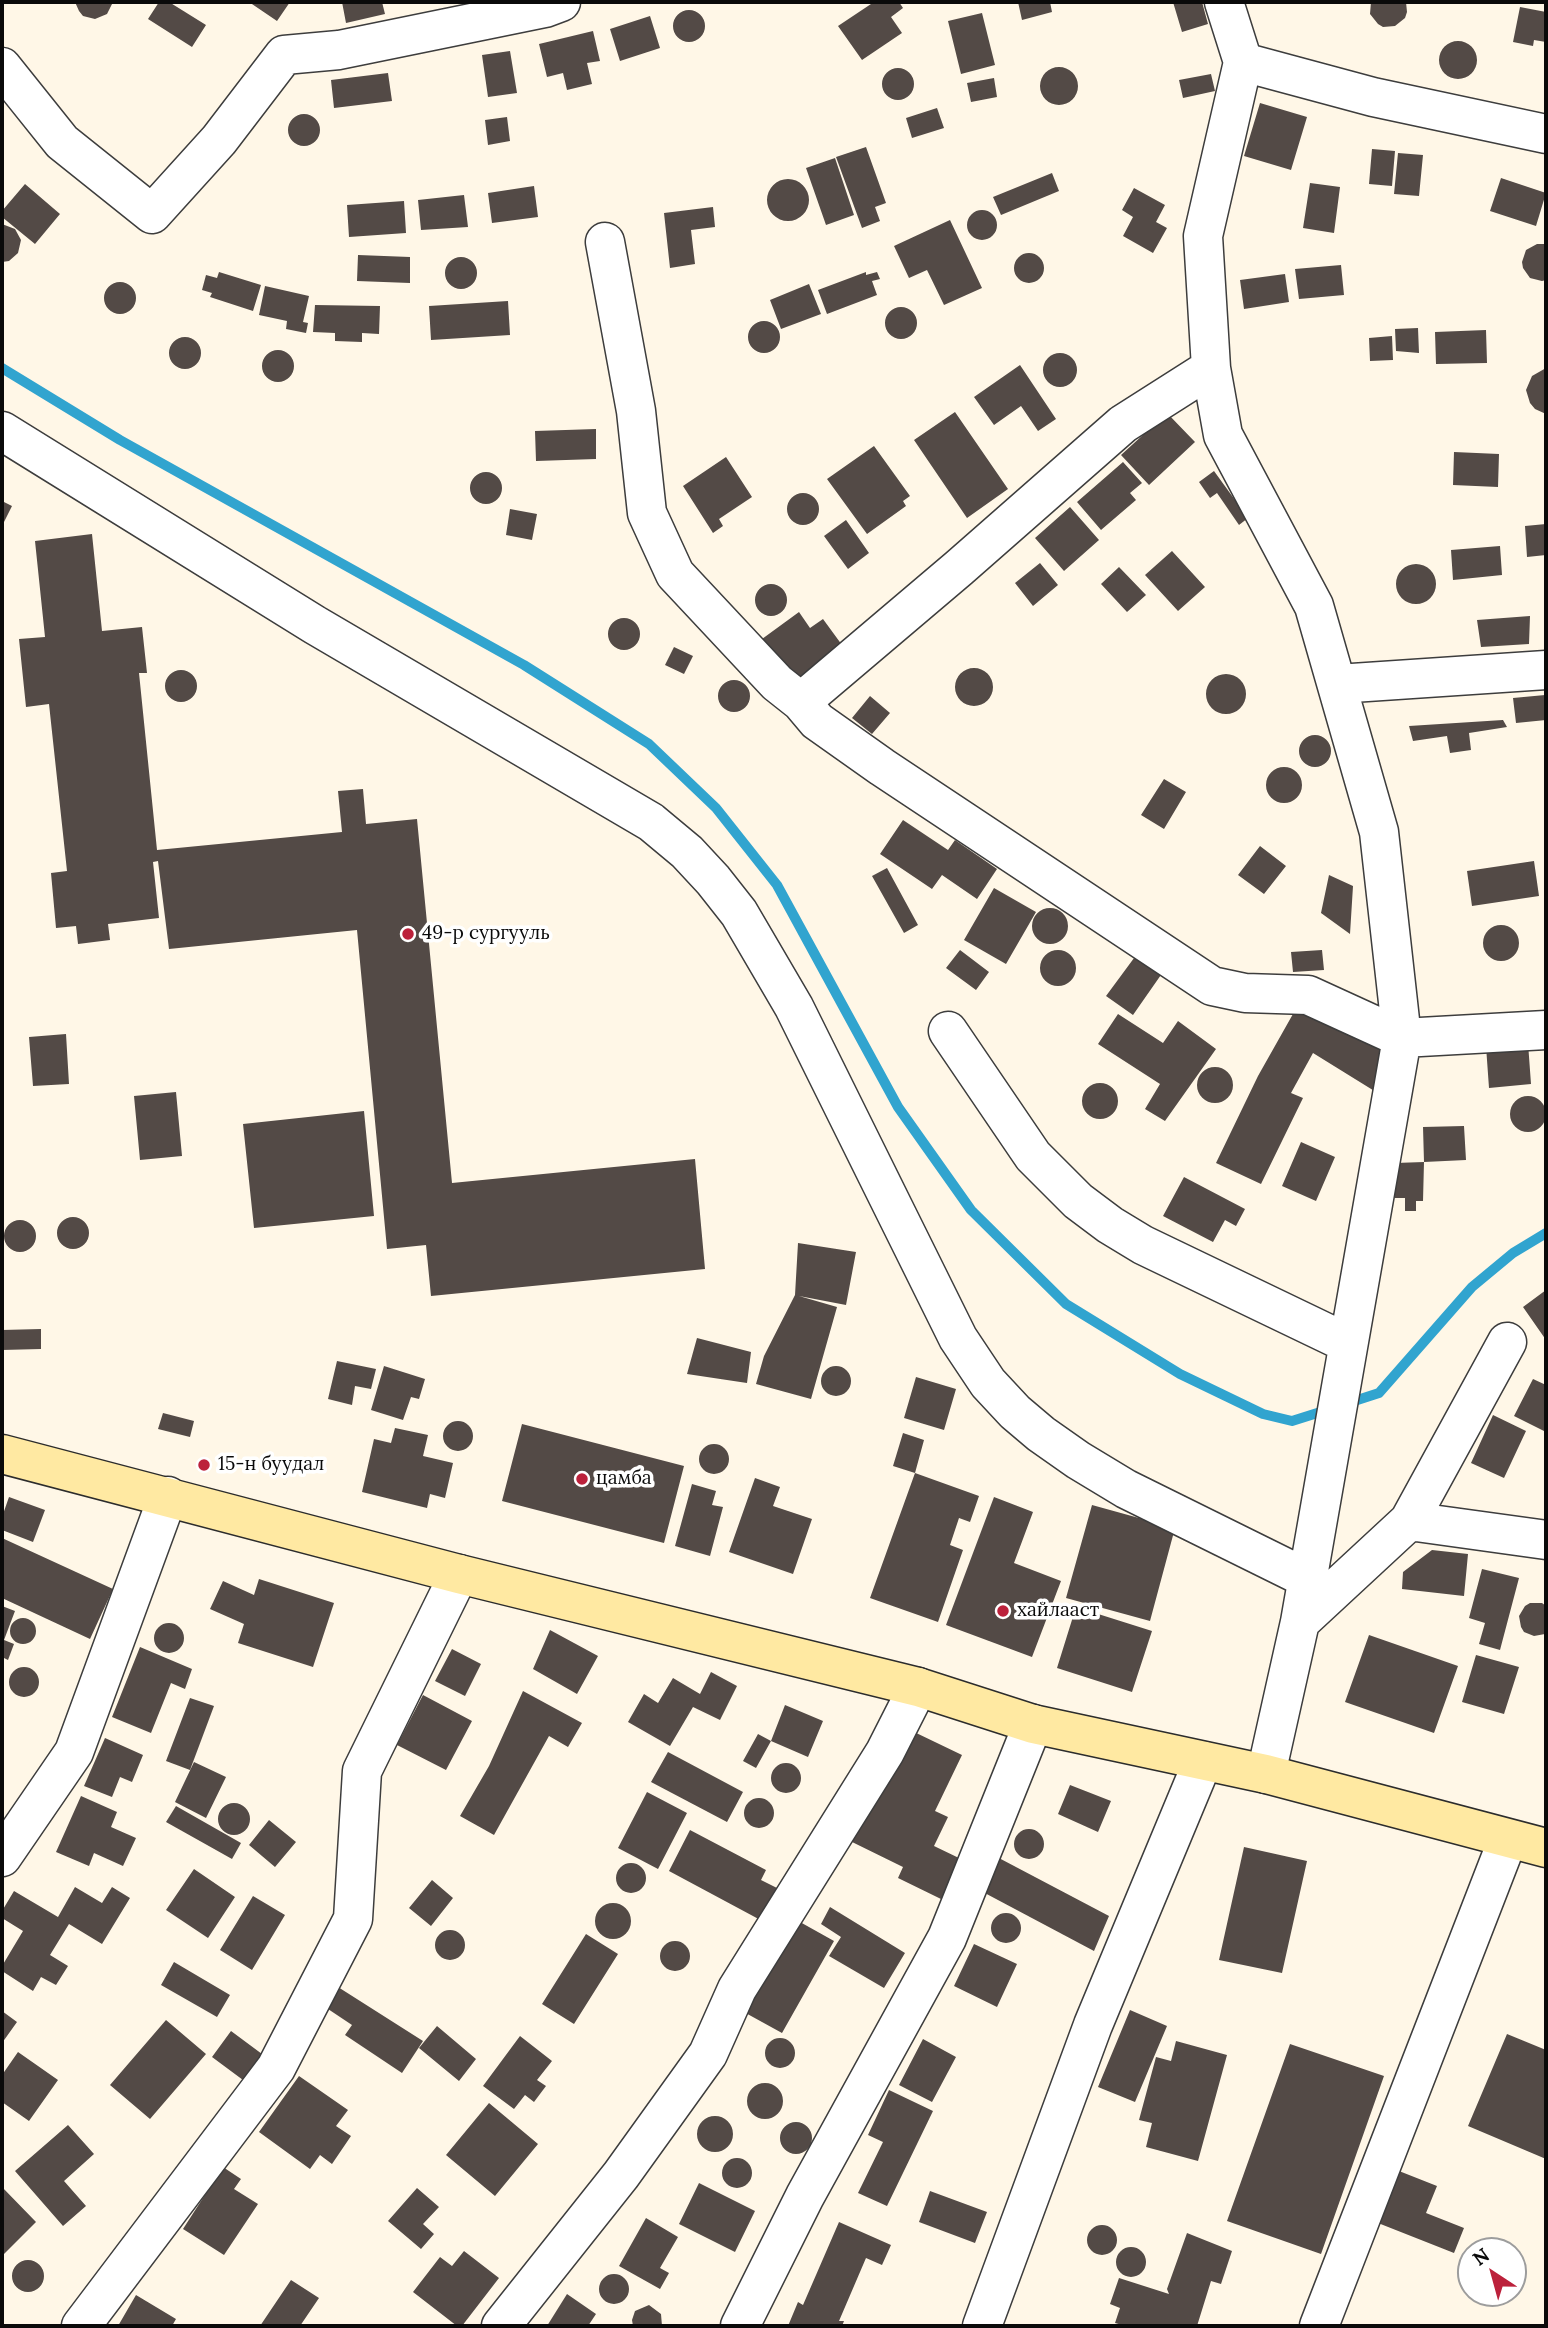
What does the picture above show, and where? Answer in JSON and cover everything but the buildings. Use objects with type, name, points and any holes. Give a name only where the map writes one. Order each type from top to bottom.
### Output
[{"type":"main road","points":[[2,1454],[459,1574],[918,1688],[1033,1724],[1266,1774],[1546,1848]]},
{"type":"street","points":[[2,66],[62,142],[152,214],[219,140],[284,55],[339,50],[545,8],[561,2]]},
{"type":"street","points":[[1224,2],[1243,62],[1203,236],[1211,368],[1223,435],[1314,606],[1337,684],[1379,832],[1402,1038],[1300,1622],[1266,1774]]},
{"type":"street","points":[[1243,62],[1373,97],[1546,134]]},
{"type":"street","points":[[605,242],[636,411],[647,513],[675,574],[777,683],[801,702],[817,721],[1212,986],[1245,993],[1308,995],[1402,1038],[1546,1030]]},
{"type":"street","points":[[801,702],[1123,424],[1211,368]]},
{"type":"street","points":[[2,431],[315,625],[651,822],[687,852],[739,913],[794,1007],[958,1338],[988,1383],[1015,1412],[1078,1460],[1126,1489],[1306,1578]]},
{"type":"street","points":[[1337,684],[1546,670]]},
{"type":"street","points":[[948,1031],[1033,1156],[1089,1209],[1143,1245],[1347,1343]]},
{"type":"street","points":[[1300,1622],[1409,1521],[1507,1342]]},
{"type":"street","points":[[2,1857],[74,1752],[168,1496]]},
{"type":"street","points":[[1409,1521],[1546,1540]]},
{"type":"street","points":[[80,2326],[276,2068],[353,1919],[362,1771],[459,1574]]},
{"type":"street","points":[[501,2326],[621,2175],[708,2054],[737,1989],[885,1752],[918,1688]]},
{"type":"street","points":[[740,2326],[805,2196],[947,1938],[1033,1724]]},
{"type":"street","points":[[982,2326],[1093,2025],[1203,1761]]},
{"type":"street","points":[[1319,2326],[1508,1839]]},
{"type":"waterway","points":[[2,368],[120,440],[524,665],[649,744],[716,808],[777,885],[898,1107],[971,1210],[1066,1304],[1180,1374],[1263,1414],[1292,1421],[1330,1409]]},
{"type":"waterway","points":[[1345,1404],[1379,1393],[1472,1287],[1513,1253],[1546,1233]]},
{"type":"place","name":"49-р сургууль","points":[[408,934]]},
{"type":"place","name":"15-н буудал","points":[[204,1465]]},
{"type":"place","name":"цамба","points":[[582,1479]]},
{"type":"place","name":"хайлааст","points":[[1003,1611]]}]
